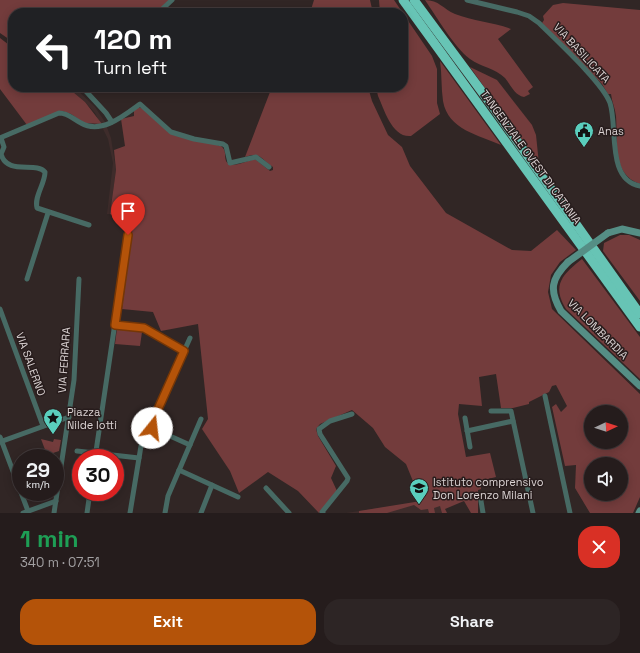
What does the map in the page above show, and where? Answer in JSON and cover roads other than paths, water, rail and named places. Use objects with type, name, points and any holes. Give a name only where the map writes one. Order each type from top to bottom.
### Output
[{"type":"highway","name":"TANGENZIALE OVEST DI CATANIA","points":[[403,0],[640,327]]},
{"type":"highway","name":"TANGENZIALE OVEST DI CATANIA","points":[[414,0],[488,100],[640,314]]},
{"type":"street","points":[[163,8],[172,0]]},
{"type":"street","name":"VIA BASILICATA","points":[[468,0],[529,16],[539,23],[601,87],[610,101],[614,118],[617,161],[624,177],[631,183],[640,186]]},
{"type":"street","points":[[87,92],[106,113],[112,122]]},
{"type":"street","points":[[89,225],[40,210],[36,205],[46,172],[40,168],[18,167],[4,161],[1,154],[4,146],[0,138],[59,113],[68,114],[85,125],[100,126],[112,122],[140,104],[171,132],[223,144],[226,146],[230,163],[256,157],[269,167]]},
{"type":"street","points":[[27,279],[48,213]]},
{"type":"street","name":"VIA LOMBARDIA","points":[[640,233],[627,229],[616,230],[608,233],[568,262],[559,272],[554,281],[553,289],[555,300],[562,311],[640,386]]},
{"type":"street","points":[[96,449],[128,235]]},
{"type":"street","name":"VIA FERRARA","points":[[64,449],[74,380],[79,279]]},
{"type":"street","name":"VIA SALERNO","points":[[0,309],[43,426]]},
{"type":"street","points":[[115,325],[144,328],[184,351]]},
{"type":"street","points":[[130,513],[138,458],[150,427],[190,338]]},
{"type":"street","points":[[545,396],[570,513]]},
{"type":"street","points":[[491,411],[510,411],[533,513]]},
{"type":"street","points":[[322,513],[348,478],[320,434],[319,429],[330,421],[352,414]]},
{"type":"street","points":[[56,501],[25,512],[1,440],[69,417]]},
{"type":"street","points":[[465,418],[470,447]]},
{"type":"street","points":[[165,513],[168,496],[178,470],[202,419]]},
{"type":"street","points":[[467,431],[513,421]]},
{"type":"street","points":[[150,427],[190,445]]},
{"type":"street","points":[[124,457],[138,458]]},
{"type":"street","points":[[178,470],[238,497]]},
{"type":"street","points":[[201,513],[212,485]]},
{"type":"street","points":[[266,488],[289,513]]},
{"type":"street","name":"VIA FERRARA","points":[[54,513],[56,501]]},
{"type":"street","points":[[86,513],[88,501]]},
{"type":"street","points":[[481,501],[483,513]]},
{"type":"place","name":"Anas","points":[[584,148]]},
{"type":"place","name":"Piazza Nilde Iotti","points":[[53,435]]},
{"type":"place","name":"Istituto comprensivo Don Lorenzo Milani","points":[[419,505]]}]
